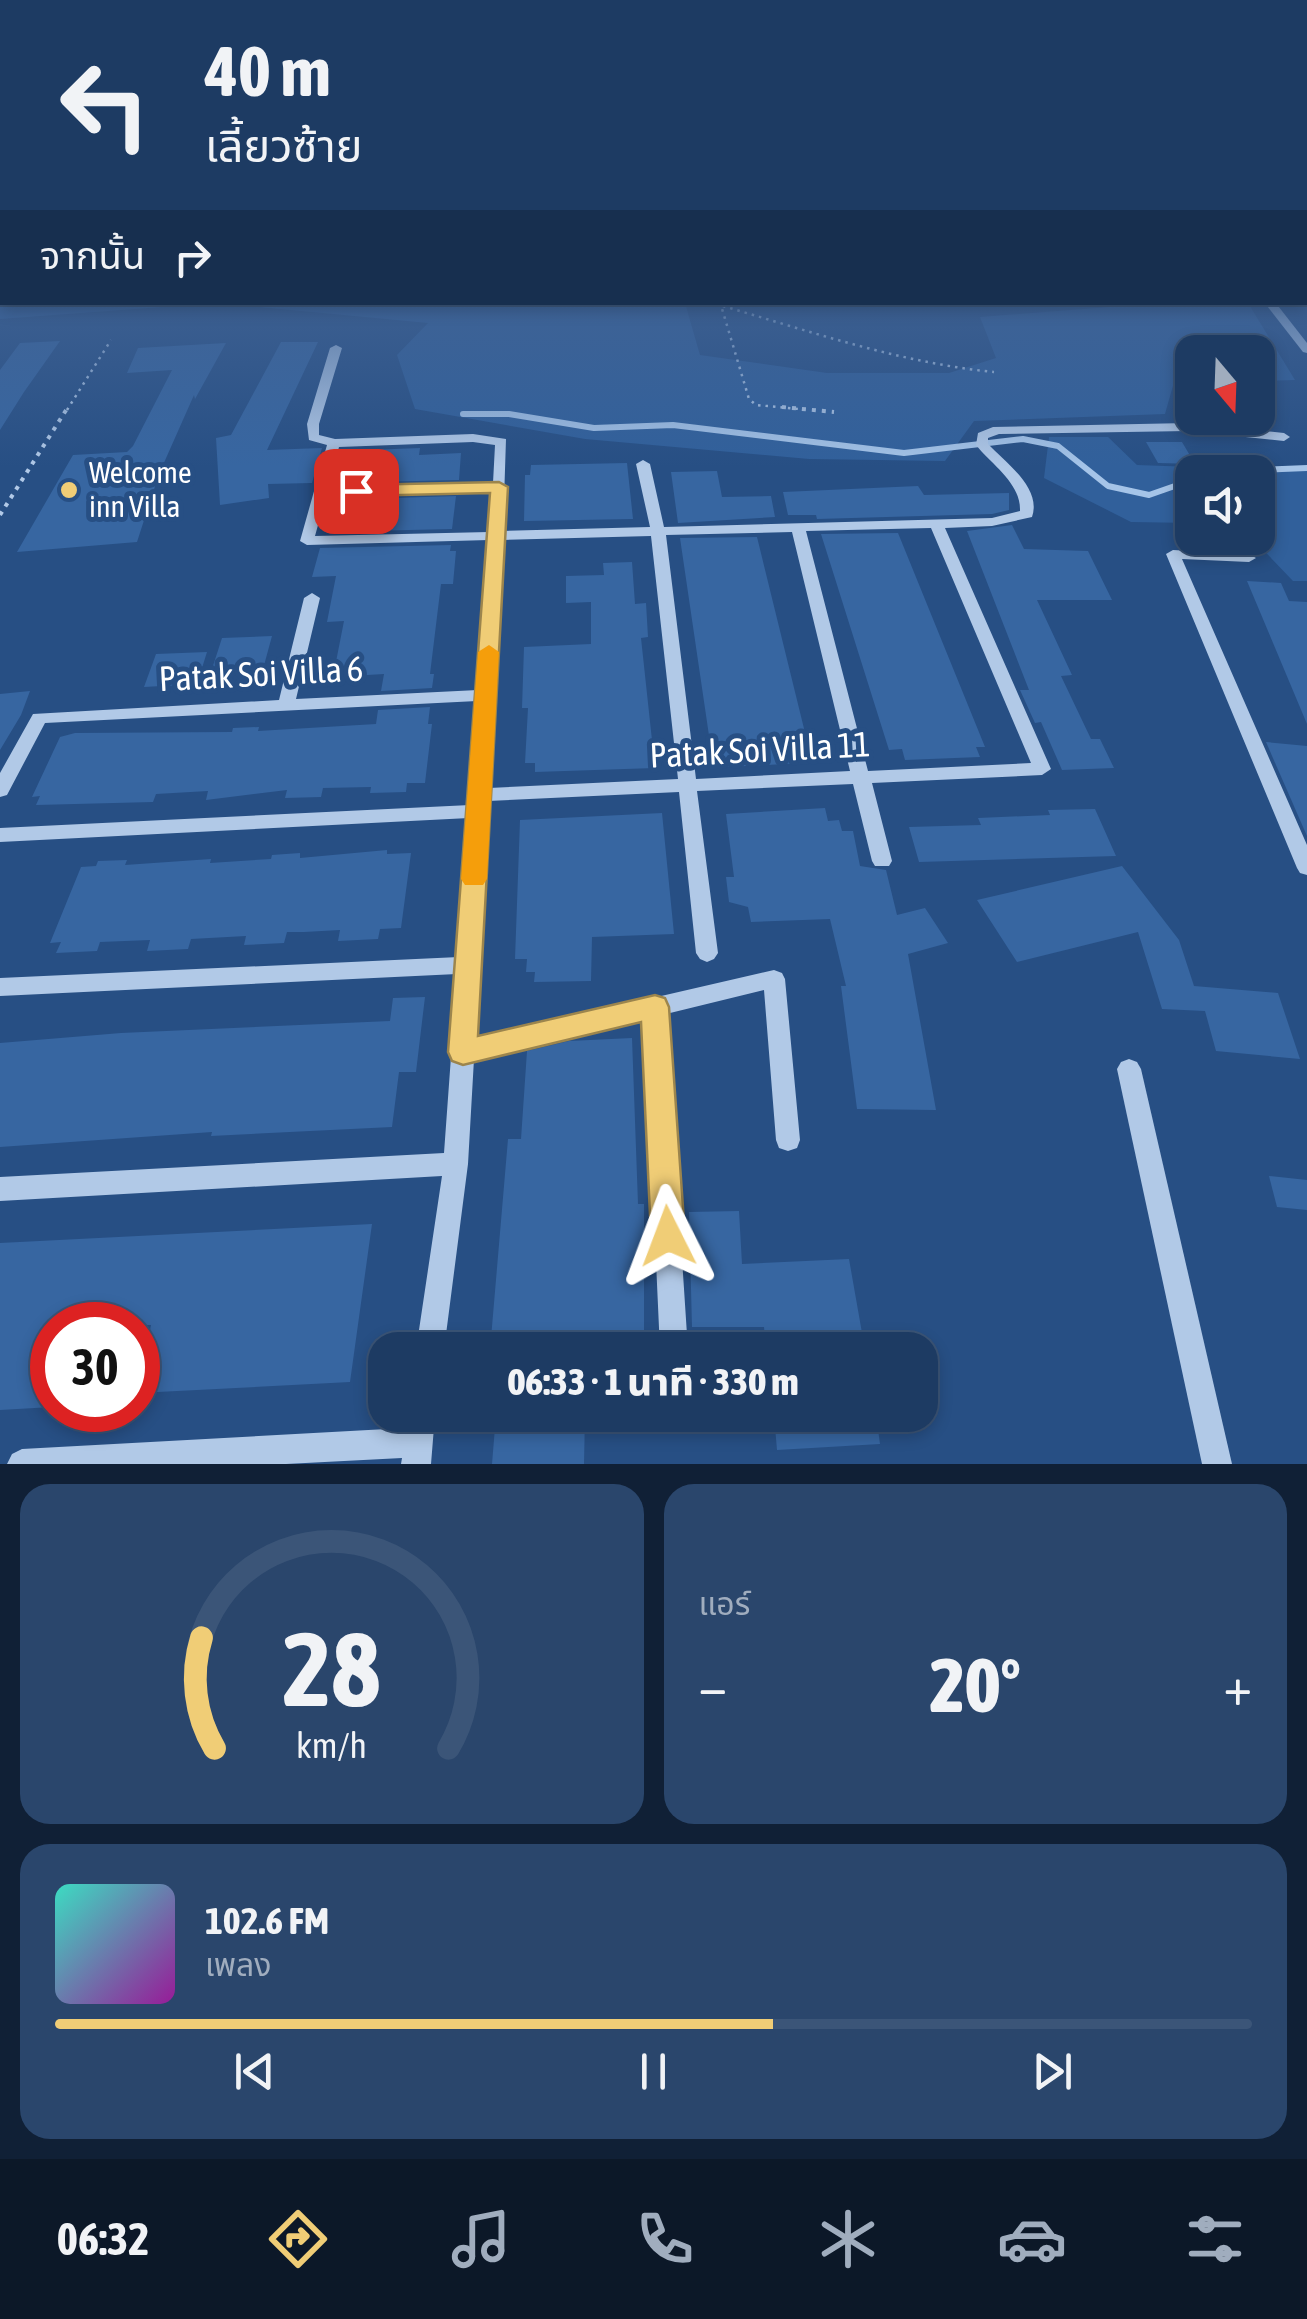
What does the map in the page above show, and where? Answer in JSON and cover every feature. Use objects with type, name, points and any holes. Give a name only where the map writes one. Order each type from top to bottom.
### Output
[{"type":"street","points":[[336,348],[312,424],[313,437],[334,443],[502,442],[456,1164],[433,1332]]},
{"type":"street","points":[[334,443],[307,541],[1002,521],[1026,514],[1030,506],[1026,495],[982,443],[982,436],[996,430],[1188,427],[1284,437]]},
{"type":"street","points":[[643,464],[658,532],[708,952]]},
{"type":"street","points":[[320,492],[499,487]]},
{"type":"street","name":"Patak Soi Villa 11","points":[[0,834],[479,803],[688,785],[1042,769],[936,524]]},
{"type":"street","points":[[798,528],[882,861]]},
{"type":"street","points":[[1248,558],[1173,554],[1307,868]]},
{"type":"street","points":[[286,705],[312,598]]},
{"type":"street","name":"Patak Soi Villa 6","points":[[0,790],[38,718],[486,695]]},
{"type":"street","points":[[0,987],[468,965]]},
{"type":"street","points":[[463,1052],[774,979],[788,1140]]},
{"type":"street","points":[[655,1007],[673,1332]]},
{"type":"street","points":[[1129,1069],[1217,1464]]},
{"type":"street","points":[[0,1189],[456,1164]]},
{"type":"street","points":[[22,1464],[418,1440]]},
{"type":"path","points":[[730,330],[749,398],[756,405],[834,412]]},
{"type":"path","points":[[806,330],[954,368],[994,372]]},
{"type":"path","points":[[0,514],[111,340]]},
{"type":"shaded area","points":[[421,330],[693,330],[700,355],[827,373],[949,373],[996,358],[985,330],[1265,330],[1268,335],[1175,335],[1175,382],[1165,414],[974,421],[945,461],[809,459],[585,439],[415,409],[397,355]]},
{"type":"shaded area","points":[[1275,347],[1295,380],[1275,381]]},
{"type":"shaded area","points":[[1049,437],[1108,437],[1137,465],[1175,466],[1175,523],[1131,522],[1044,478]]},
{"type":"shaded area","points":[[1275,470],[1307,471],[1307,581],[1293,581],[1268,555],[1275,555]]},
{"type":"building","points":[[60,341],[0,430],[0,370],[20,343]]},
{"type":"building","points":[[281,342],[318,342],[267,450],[322,448],[312,483],[268,484],[269,498],[220,505],[216,438],[231,435]]},
{"type":"building","points":[[226,343],[195,399],[194,395],[159,474],[137,542],[17,552],[73,455],[127,452],[133,446],[172,370],[127,373],[138,348]]},
{"type":"building","points":[[1146,442],[1182,442],[1190,455],[1175,455],[1175,463],[1158,463]]},
{"type":"building","points":[[420,448],[419,455],[461,453],[459,480],[333,483],[342,451]]},
{"type":"building","points":[[627,463],[633,519],[524,521],[525,475],[530,475],[531,465]]},
{"type":"building","points":[[717,471],[722,497],[771,496],[775,517],[678,523],[671,472]]},
{"type":"building","points":[[918,486],[924,495],[1009,493],[1009,510],[992,514],[817,519],[816,515],[788,515],[783,492]]},
{"type":"building","points":[[456,496],[452,529],[324,532],[332,500]]},
{"type":"building","points":[[1012,525],[1024,549],[1088,551],[1112,600],[1037,600],[1072,675],[1061,676],[1091,739],[1100,739],[1114,768],[1062,770],[1041,722],[1035,723],[1020,690],[1029,690],[967,531]]},
{"type":"building","points":[[898,533],[985,747],[976,747],[980,757],[905,760],[902,749],[889,750],[821,534]]},
{"type":"building","points":[[757,537],[810,753],[801,754],[803,763],[727,767],[725,756],[712,756],[680,538]]},
{"type":"building","points":[[451,545],[450,551],[456,551],[453,584],[441,584],[430,674],[434,674],[432,688],[381,691],[384,674],[333,677],[344,621],[327,622],[336,576],[312,577],[320,548]]},
{"type":"building","points":[[632,562],[635,604],[646,603],[648,637],[641,638],[655,768],[535,772],[535,763],[525,763],[528,708],[522,708],[524,647],[591,644],[591,602],[566,603],[566,576],[604,575],[603,563]]},
{"type":"building","points":[[1247,581],[1281,583],[1289,601],[1307,602],[1307,724]]},
{"type":"building","points":[[272,636],[263,669],[211,672],[222,638]]},
{"type":"building","points":[[207,652],[197,684],[144,687],[156,654]]},
{"type":"building","points":[[30,691],[21,715],[0,750],[0,694]]},
{"type":"building","points":[[430,707],[428,724],[432,724],[425,783],[407,783],[406,792],[370,793],[371,787],[323,788],[321,797],[285,798],[287,790],[206,800],[208,791],[156,794],[153,802],[36,805],[40,796],[32,797],[60,737],[75,733],[232,732],[233,728],[259,727],[258,731],[376,724],[378,710]]},
{"type":"building","points":[[1266,742],[1307,746],[1307,836]]},
{"type":"building","points":[[825,808],[828,821],[839,820],[842,831],[853,831],[860,866],[886,870],[897,915],[925,908],[948,943],[908,954],[936,1110],[857,1109],[841,986],[846,986],[830,919],[751,922],[748,907],[729,902],[726,877],[734,877],[726,814]]},
{"type":"building","points":[[1095,809],[1116,856],[919,862],[909,827],[981,825],[978,818]]},
{"type":"building","points":[[662,813],[674,934],[592,937],[591,981],[534,982],[535,972],[526,972],[527,959],[515,959],[520,820]]},
{"type":"building","points":[[387,850],[387,854],[411,853],[401,928],[380,929],[378,939],[338,941],[340,930],[287,932],[284,943],[244,945],[246,936],[191,939],[188,949],[147,951],[150,940],[100,942],[97,951],[56,953],[61,942],[50,943],[81,867],[96,866],[98,861],[127,860],[125,865],[211,859],[210,863],[271,859],[272,855],[300,853],[300,858]]},
{"type":"building","points":[[1122,866],[1179,940],[1194,986],[1278,993],[1300,1059],[1216,1051],[1205,1011],[1162,1009],[1138,932],[1017,962],[977,900]]},
{"type":"building","points":[[425,997],[416,1072],[399,1072],[392,1127],[211,1136],[212,1132],[0,1147],[0,1043],[121,1033],[390,1021],[393,998]]},
{"type":"building","points":[[632,1038],[638,1204],[644,1204],[644,1332],[492,1332],[508,1139],[521,1139],[527,1051],[569,1041]]},
{"type":"building","points":[[1269,1176],[1307,1180],[1307,1210],[1277,1207]]},
{"type":"building","points":[[739,1211],[742,1264],[849,1259],[862,1332],[692,1327],[689,1212]]},
{"type":"building","points":[[372,1224],[350,1382],[160,1392],[160,1302],[30,1302],[30,1408],[0,1410],[0,1243]]},
{"type":"building","points":[[495,1432],[585,1432],[584,1464],[492,1464]]},
{"type":"building","points":[[775,1432],[878,1432],[880,1444],[777,1450]]},
{"type":"waterway","points":[[463,414],[509,414],[594,428],[673,425],[904,453],[1023,439],[1058,446],[1108,486],[1149,495],[1175,486]]},
{"type":"waterway","points":[[1275,469],[1307,468]]},
{"type":"slow traffic","points":[[474,879],[489,652]]},
{"type":"place","name":"Welcome inn Villa","points":[[69,490]]},
{"type":"route","points":[[356,491],[499,487],[463,1052],[655,1007],[668,1236]]}]
